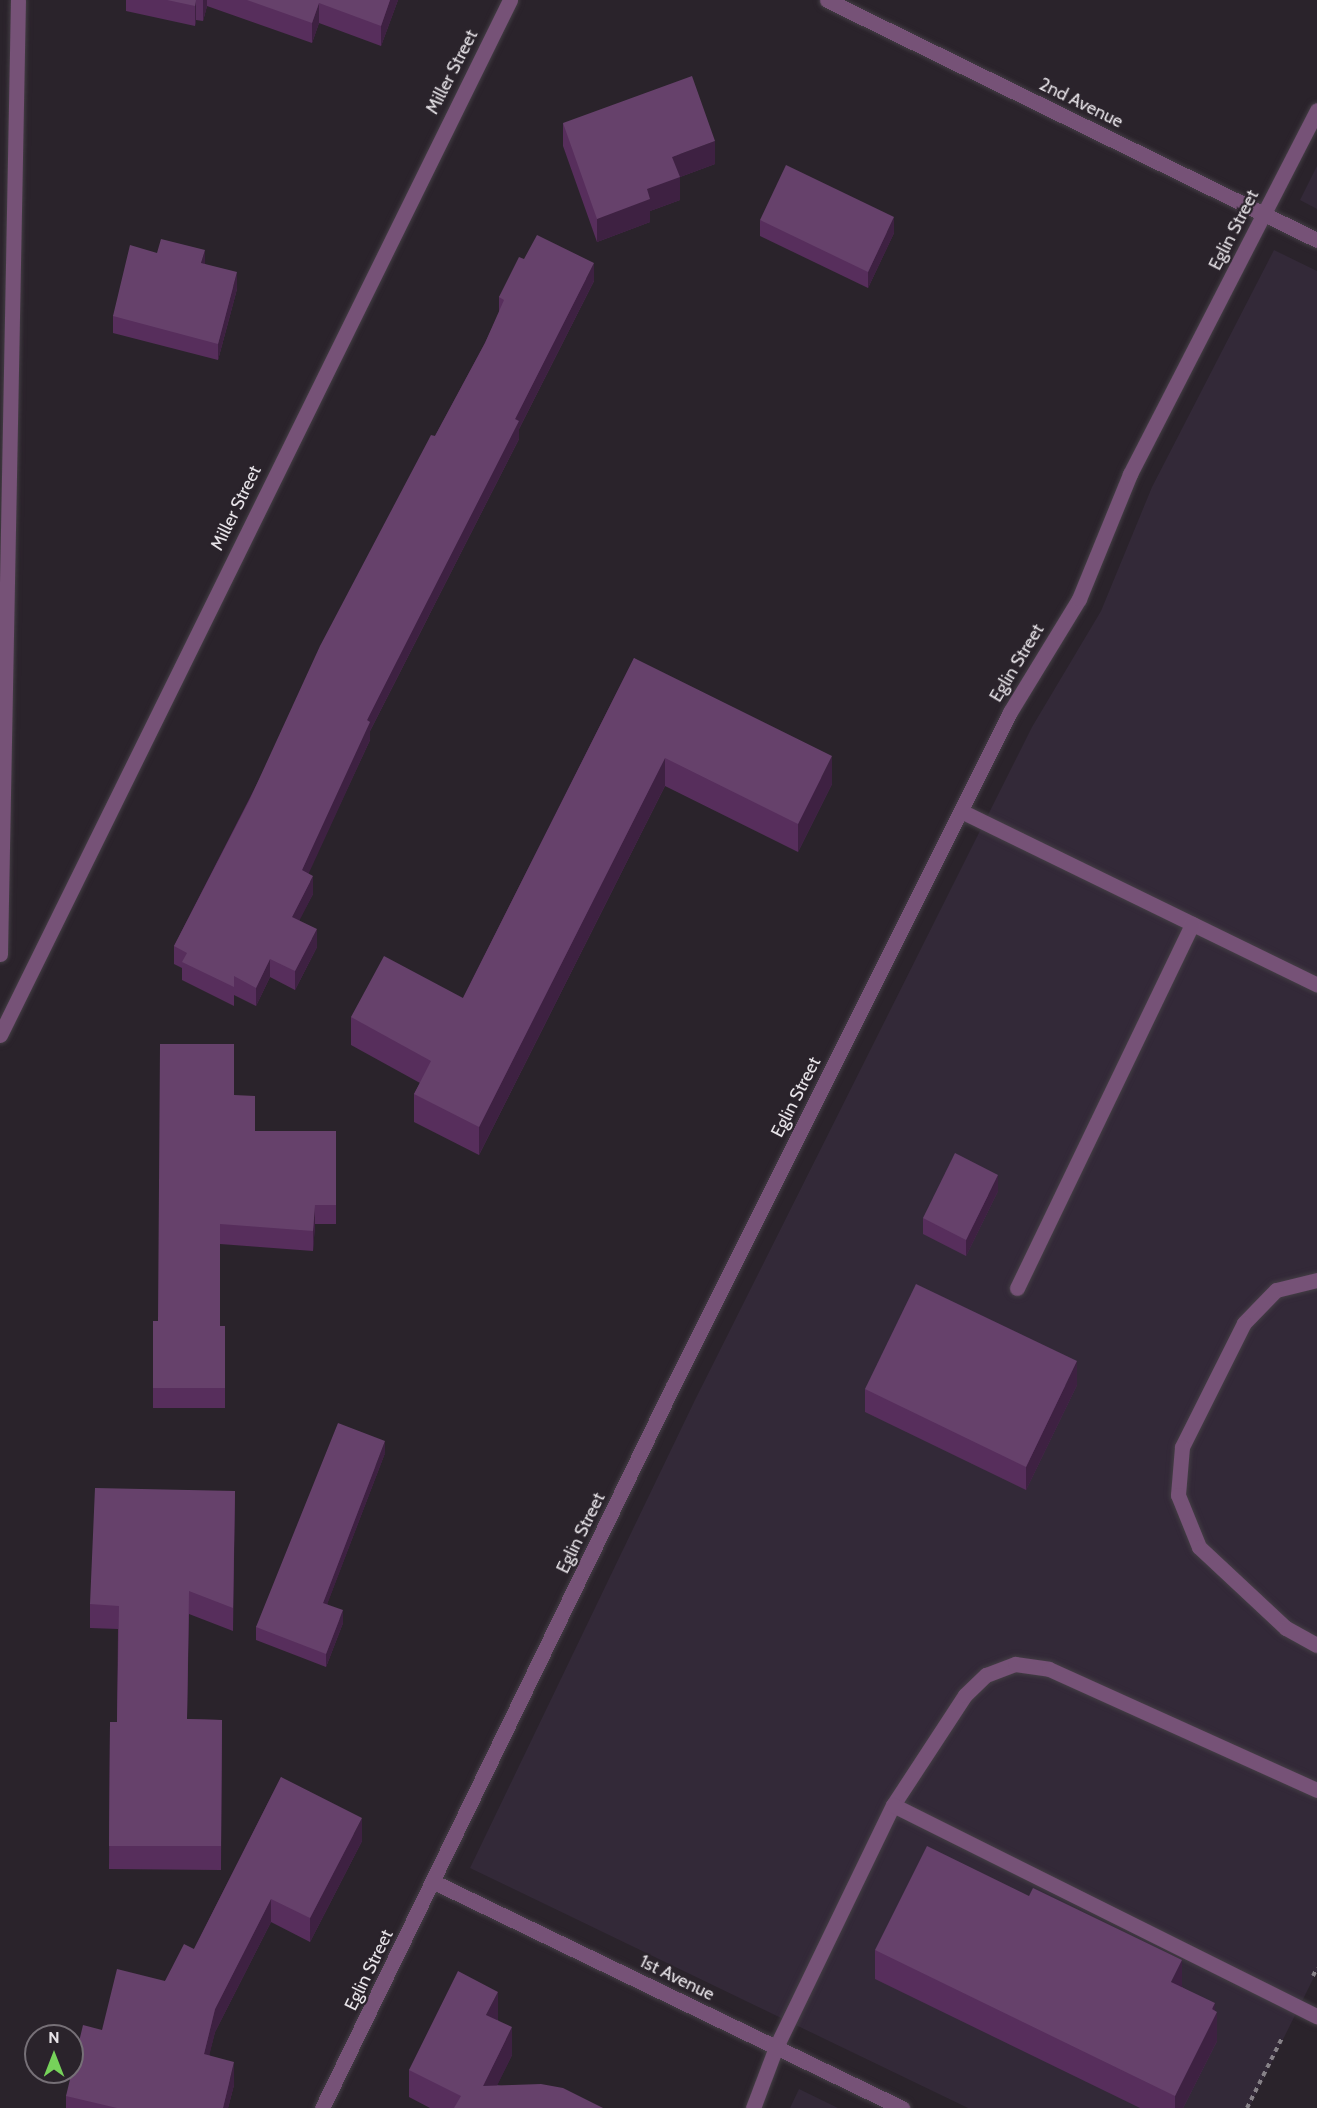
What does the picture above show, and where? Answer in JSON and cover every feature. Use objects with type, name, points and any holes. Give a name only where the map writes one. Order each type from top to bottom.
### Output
[{"type":"street","points":[[0,954],[18,0]]},
{"type":"street","name":"Miller Street","points":[[0,1035],[510,0]]},
{"type":"street","name":"2nd Avenue","points":[[827,0],[1317,240]]},
{"type":"street","name":"Eglin Street","points":[[322,2108],[434,1882],[672,1388],[1011,711],[1078,599],[1130,474],[1317,110]]},
{"type":"street","points":[[961,811],[1317,985]]},
{"type":"street","points":[[1017,1288],[1192,924]]},
{"type":"street","points":[[1317,1280],[1276,1290],[1244,1323],[1182,1447],[1178,1495],[1199,1547],[1286,1628],[1317,1645]]},
{"type":"street","points":[[753,2108],[776,2047],[893,1805],[965,1695],[986,1675],[1016,1664],[1050,1669],[1317,1790]]},
{"type":"street","points":[[893,1805],[1317,2016]]},
{"type":"street","name":"1st Avenue","points":[[434,1882],[902,2108]]},
{"type":"shaded area","points":[[1317,166],[1317,209],[1300,200]]},
{"type":"shaded area","points":[[1274,250],[1317,271],[1317,1971],[1249,2108],[968,2108],[470,1868],[694,1402],[1032,727],[1101,611],[1152,487]]},
{"type":"shaded area","points":[[799,2089],[838,2108],[790,2108]]},
{"type":"building","points":[[167,0],[196,0],[195,6]]},
{"type":"building","points":[[247,0],[390,0],[381,26],[319,3],[312,23]]},
{"type":"building","points":[[692,76],[715,141],[672,157],[680,177],[647,189],[650,199],[597,219],[563,123]]},
{"type":"building","points":[[786,165],[894,217],[868,272],[760,220]]},
{"type":"building","points":[[537,235],[594,263],[515,419],[519,421],[367,720],[370,722],[302,870],[313,876],[292,917],[317,929],[295,971],[270,959],[256,988],[234,976],[234,987],[182,962],[187,953],[174,946],[249,801],[320,646],[431,435],[435,436],[485,343],[504,300],[499,297],[519,257],[524,259]]},
{"type":"building","points":[[161,239],[205,250],[201,263],[237,272],[218,344],[113,316],[130,245],[157,253]]},
{"type":"building","points":[[634,658],[832,756],[798,824],[665,758],[479,1127],[414,1094],[431,1061],[351,1017],[384,956],[463,998]]},
{"type":"building","points":[[160,1044],[234,1044],[234,1095],[255,1096],[255,1131],[336,1131],[336,1205],[315,1205],[313,1231],[220,1224],[220,1326],[225,1326],[225,1388],[153,1388],[153,1321],[158,1321]]},
{"type":"building","points":[[955,1153],[998,1175],[966,1240],[923,1218]]},
{"type":"building","points":[[916,1284],[1077,1361],[1026,1467],[865,1389]]},
{"type":"building","points":[[338,1423],[385,1441],[323,1603],[343,1610],[326,1654],[256,1627]]},
{"type":"building","points":[[95,1488],[235,1491],[233,1608],[189,1591],[187,1719],[222,1720],[221,1846],[109,1846],[110,1722],[117,1722],[119,1606],[90,1604]]},
{"type":"building","points":[[281,1777],[362,1818],[310,1918],[271,1899],[215,2009],[204,2054],[234,2062],[223,2108],[117,2108],[66,2096],[69,2084],[84,2084],[84,2025],[102,2030],[117,1969],[165,1981],[184,1944],[194,1949]]},
{"type":"building","points":[[927,1846],[1029,1896],[1033,1888],[1182,1960],[1171,1982],[1215,2003],[1212,2009],[1217,2012],[1175,2096],[875,1950]]},
{"type":"building","points":[[458,1971],[498,1992],[486,2015],[512,2027],[483,2086],[541,2084],[563,2088],[603,2108],[454,2108],[461,2096],[409,2070]]}]
